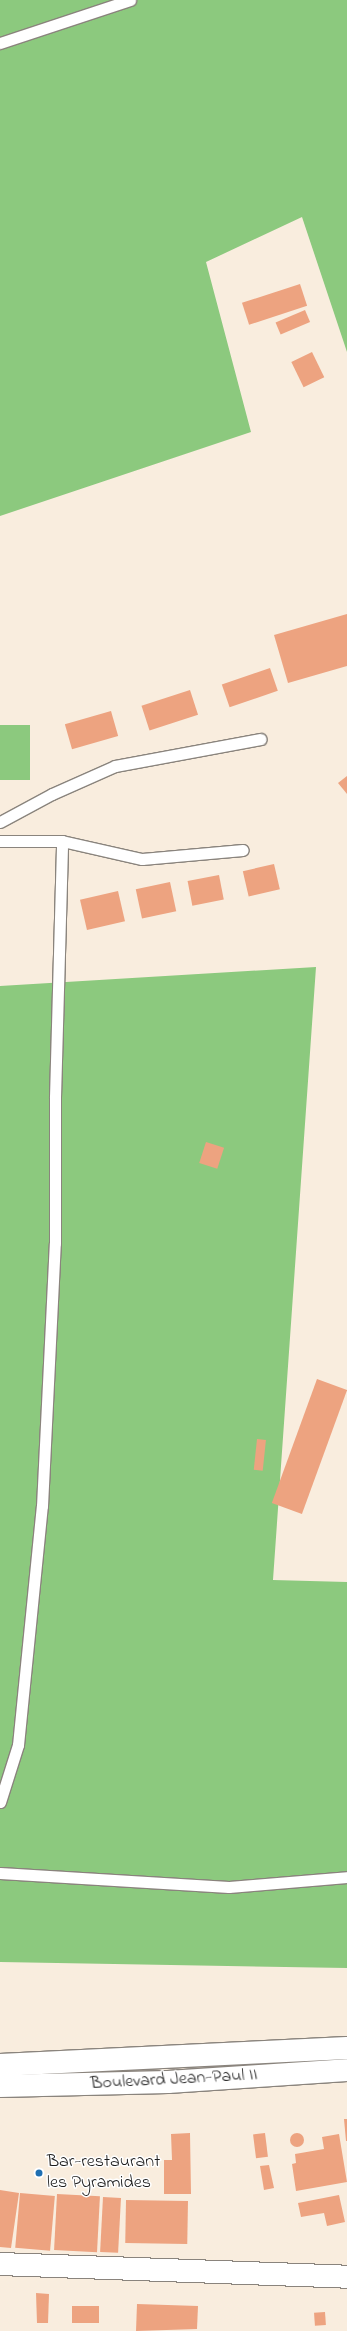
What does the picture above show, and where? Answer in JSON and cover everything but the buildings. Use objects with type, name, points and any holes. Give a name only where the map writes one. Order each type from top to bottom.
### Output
[{"type":"main road","name":"Boulevard Jean-Paul II","points":[[0,2065],[347,2048]]},
{"type":"main road","name":"Boulevard Jean-Paul II","points":[[0,2086],[168,2082],[347,2070]]},
{"type":"main road","points":[[0,2264],[347,2277]]},
{"type":"lane","points":[[0,43],[130,0]]},
{"type":"lane","points":[[0,822],[52,794],[116,766],[261,739]]},
{"type":"lane","points":[[0,841],[62,841],[142,860],[243,850]]},
{"type":"lane","points":[[0,1802],[18,1745],[42,1506],[55,1243],[55,1097],[62,841]]},
{"type":"lane","points":[[0,1873],[230,1887],[347,1877]]},
{"type":"green space","points":[[0,0],[347,0],[347,352],[302,217],[206,262],[251,432],[0,516]]},
{"type":"green space","points":[[0,725],[30,725],[30,780],[0,780]]},
{"type":"green space","points":[[316,967],[273,1580],[347,1582],[347,1968],[0,1962],[0,986]]},
{"type":"place","name":"Bar-restaurant les Pyramides","points":[[39,2173]]}]
